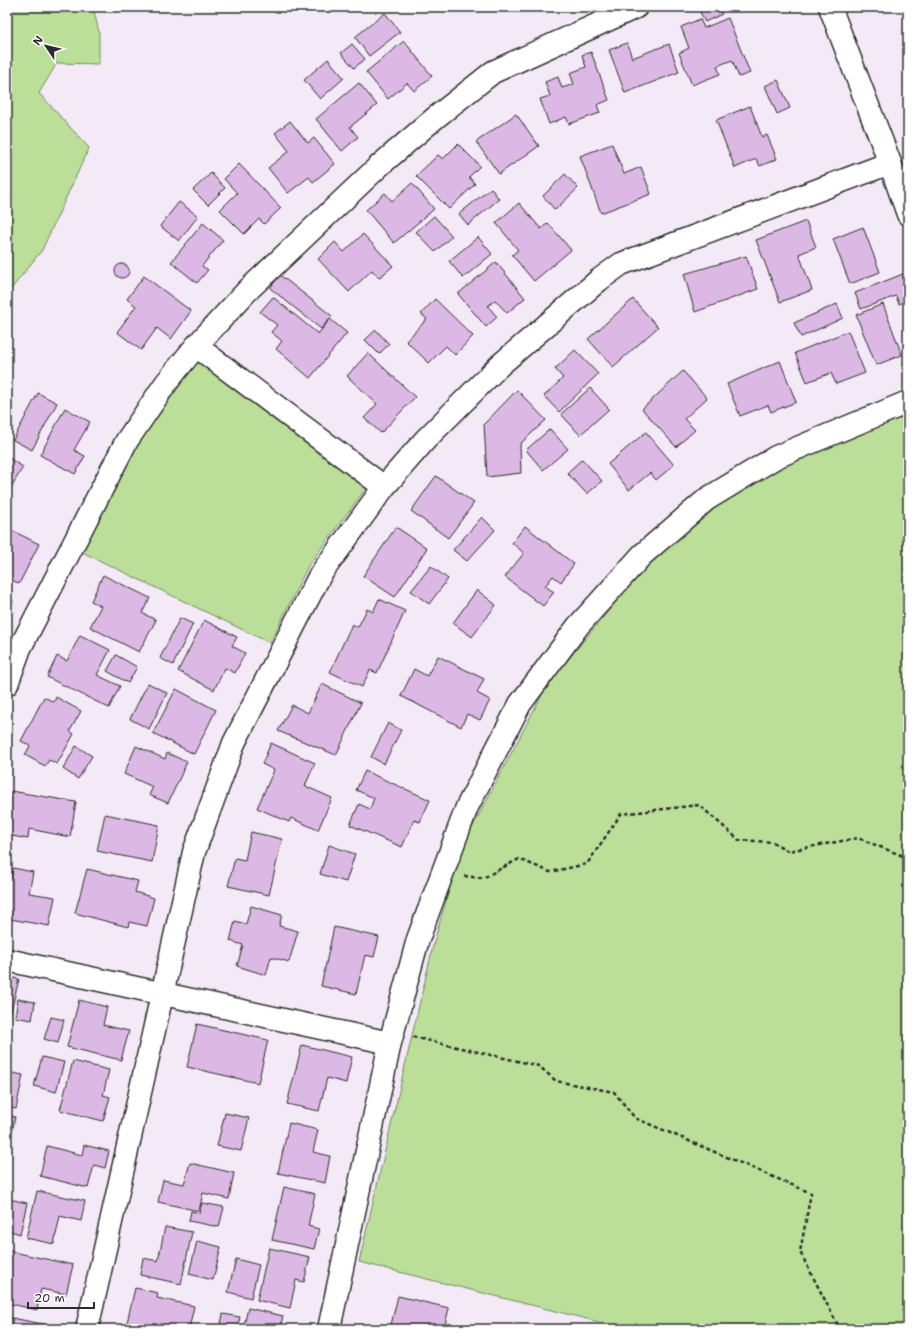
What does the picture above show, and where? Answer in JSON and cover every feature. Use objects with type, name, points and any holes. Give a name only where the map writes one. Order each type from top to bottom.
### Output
[{"type":"street","points":[[7,684],[20,648],[126,442],[166,383],[196,346],[248,290],[379,166],[435,118],[493,72],[636,7]]},
{"type":"street","points":[[830,7],[908,214]]},
{"type":"street","points":[[87,1329],[194,852],[234,743],[320,575],[384,487],[426,439],[500,365],[599,280],[621,264],[890,163]]},
{"type":"street","points":[[196,346],[384,487]]},
{"type":"street","points":[[329,1329],[392,1038],[418,939],[467,807],[520,704],[578,626],[642,555],[707,499],[776,457],[908,402]]},
{"type":"street","points":[[7,960],[162,993],[392,1038]]},
{"type":"path","points":[[443,873],[483,878],[519,859],[550,872],[587,864],[621,814],[699,805],[739,840],[773,842],[788,850],[858,838],[908,858]]},
{"type":"path","points":[[392,1038],[539,1066],[556,1081],[614,1092],[635,1118],[811,1193],[800,1252],[840,1329]]},
{"type":"green space","points":[[7,7],[93,7],[99,32],[99,64],[57,63],[39,93],[89,148],[42,250],[7,294]]},
{"type":"green space","points":[[200,358],[367,487],[308,566],[270,643],[82,552],[134,448]]},
{"type":"green space","points":[[908,412],[908,1329],[627,1329],[359,1262],[434,942],[461,849],[547,685],[643,569],[718,501],[778,464]]},
{"type":"building","points":[[718,7],[722,14],[705,22],[698,8]]},
{"type":"building","points":[[385,13],[400,32],[369,56],[355,37]]},
{"type":"building","points":[[728,18],[750,73],[739,77],[732,60],[717,66],[720,74],[692,85],[679,53],[689,48],[681,27],[700,19],[704,28]]},
{"type":"building","points":[[404,41],[432,76],[414,91],[407,83],[388,99],[366,72]]},
{"type":"building","points":[[627,43],[632,58],[669,44],[679,72],[625,93],[609,50]]},
{"type":"building","points":[[352,44],[365,59],[354,68],[341,53]]},
{"type":"building","points":[[591,52],[609,100],[597,105],[600,113],[569,124],[566,117],[549,124],[540,99],[550,96],[545,82],[558,77],[562,88],[574,84],[570,73],[586,67],[582,55]]},
{"type":"building","points":[[328,59],[344,78],[320,99],[304,80]]},
{"type":"building","points":[[778,80],[790,108],[777,114],[765,86]]},
{"type":"building","points":[[359,83],[377,105],[350,127],[358,137],[342,151],[316,119]]},
{"type":"building","points":[[750,106],[762,137],[767,135],[777,159],[760,166],[756,159],[735,168],[716,120]]},
{"type":"building","points":[[516,114],[539,146],[499,174],[476,142]]},
{"type":"building","points":[[290,121],[308,143],[314,138],[335,164],[313,182],[309,177],[288,193],[268,168],[289,151],[275,133]]},
{"type":"building","points":[[458,144],[480,166],[469,177],[475,184],[449,209],[416,176],[438,155],[443,159]]},
{"type":"building","points":[[612,144],[624,174],[641,167],[651,194],[601,213],[580,156]]},
{"type":"building","points":[[239,164],[281,208],[264,224],[259,219],[244,234],[220,210],[237,193],[224,179]]},
{"type":"building","points":[[211,173],[225,188],[208,205],[193,190]]},
{"type":"building","points":[[565,174],[578,188],[555,210],[543,196]]},
{"type":"building","points":[[412,183],[434,209],[394,243],[366,210],[385,193],[392,201]]},
{"type":"building","points":[[491,188],[499,199],[468,225],[459,214]]},
{"type":"building","points":[[179,202],[198,216],[179,241],[160,226]]},
{"type":"building","points":[[519,203],[541,229],[548,223],[571,250],[534,281],[512,255],[518,250],[496,223]]},
{"type":"building","points":[[434,216],[452,236],[435,252],[416,232]]},
{"type":"building","points":[[806,221],[816,247],[799,254],[812,290],[780,302],[756,240]]},
{"type":"building","points":[[203,223],[223,240],[202,266],[208,270],[197,283],[171,262]]},
{"type":"building","points":[[863,227],[880,272],[850,284],[833,239]]},
{"type":"building","points":[[363,234],[393,266],[379,278],[372,270],[349,292],[318,259],[335,242],[344,252]]},
{"type":"building","points":[[478,237],[492,254],[463,278],[449,261]]},
{"type":"building","points":[[746,256],[758,289],[695,312],[684,274]]},
{"type":"building","points":[[496,262],[525,298],[507,313],[495,300],[488,306],[497,317],[486,327],[458,294]]},
{"type":"building","points":[[122,264],[127,266],[129,271],[127,276],[122,278],[117,276],[115,271],[117,266]]},
{"type":"building","points":[[908,272],[908,300],[899,304],[896,296],[861,309],[855,293]]},
{"type":"building","points":[[280,275],[332,316],[321,329],[270,288]]},
{"type":"building","points":[[144,276],[191,311],[171,339],[157,328],[141,350],[117,332],[136,306],[127,299]]},
{"type":"building","points":[[273,297],[318,334],[330,319],[347,333],[310,378],[276,349],[282,341],[271,332],[277,325],[260,312]]},
{"type":"building","points":[[435,299],[473,336],[455,355],[446,346],[429,363],[406,341],[427,319],[421,314]]},
{"type":"building","points":[[633,299],[658,327],[613,367],[588,339]]},
{"type":"building","points":[[837,304],[843,318],[801,337],[794,323]]},
{"type":"building","points":[[883,304],[902,355],[876,365],[856,315]]},
{"type":"building","points":[[376,330],[389,344],[379,354],[365,340]]},
{"type":"building","points":[[848,331],[865,373],[836,384],[831,373],[807,382],[795,353]]},
{"type":"building","points":[[575,350],[598,374],[559,412],[544,396],[563,378],[555,369]]},
{"type":"building","points":[[368,353],[415,397],[381,433],[364,418],[377,404],[347,376]]},
{"type":"building","points":[[780,361],[796,402],[771,412],[768,405],[740,416],[727,384]]},
{"type":"building","points":[[683,371],[707,398],[684,419],[695,430],[676,447],[642,409]]},
{"type":"building","points":[[590,388],[609,409],[580,435],[561,414]]},
{"type":"building","points":[[517,390],[546,420],[520,444],[521,473],[487,477],[484,424]]},
{"type":"building","points":[[38,393],[57,403],[32,450],[13,440]]},
{"type":"building","points":[[65,408],[90,422],[74,450],[85,456],[75,474],[40,455]]},
{"type":"building","points":[[550,429],[568,449],[543,470],[526,450]]},
{"type":"building","points":[[646,432],[674,465],[656,480],[650,473],[629,490],[608,464]]},
{"type":"building","points":[[7,457],[23,467],[7,494]]},
{"type":"building","points":[[582,459],[602,481],[587,494],[567,473]]},
{"type":"building","points":[[436,476],[474,503],[448,538],[411,511]]},
{"type":"building","points":[[482,517],[495,530],[467,561],[453,550]]},
{"type":"building","points":[[525,526],[574,564],[561,582],[553,576],[545,586],[554,592],[543,606],[505,577],[524,553],[512,543]]},
{"type":"building","points":[[396,527],[427,548],[395,597],[363,576]]},
{"type":"building","points":[[7,528],[39,544],[19,584],[7,577]]},
{"type":"building","points":[[431,566],[448,579],[429,604],[411,591]]},
{"type":"building","points":[[103,575],[150,598],[142,613],[156,620],[139,652],[90,627],[101,606],[91,601]]},
{"type":"building","points":[[477,590],[496,605],[472,637],[453,623]]},
{"type":"building","points":[[7,598],[13,601],[7,614]]},
{"type":"building","points":[[379,599],[405,611],[377,673],[370,670],[362,687],[330,672],[352,624],[358,627],[367,609],[373,612]]},
{"type":"building","points":[[180,618],[193,624],[173,665],[160,658]]},
{"type":"building","points":[[204,620],[237,637],[232,646],[245,653],[235,673],[225,668],[214,690],[178,671]]},
{"type":"building","points":[[80,635],[110,650],[97,675],[120,686],[109,708],[47,677],[57,656],[67,661]]},
{"type":"building","points":[[116,655],[137,667],[128,683],[107,671]]},
{"type":"building","points":[[438,656],[484,679],[477,693],[490,700],[480,720],[467,714],[461,727],[401,696],[414,669],[427,676]]},
{"type":"building","points":[[148,683],[167,693],[149,729],[130,719]]},
{"type":"building","points":[[322,684],[361,703],[336,755],[278,731],[292,705],[308,713]]},
{"type":"building","points":[[176,689],[216,710],[194,754],[153,733]]},
{"type":"building","points":[[44,697],[54,702],[56,697],[81,711],[70,731],[74,734],[57,764],[49,760],[45,766],[25,755],[30,746],[21,741]]},
{"type":"building","points":[[388,723],[401,730],[384,764],[371,757]]},
{"type":"building","points":[[271,743],[315,763],[305,786],[332,798],[318,830],[291,818],[289,822],[257,808],[274,770],[262,764]]},
{"type":"building","points":[[76,746],[92,756],[78,779],[63,769]]},
{"type":"building","points":[[136,746],[165,759],[167,753],[187,762],[168,803],[149,795],[153,787],[124,774]]},
{"type":"building","points":[[365,771],[430,800],[420,822],[414,820],[402,847],[350,825],[359,804],[370,809],[374,798],[356,790]]},
{"type":"building","points":[[11,791],[76,802],[70,837],[29,829],[28,839],[7,835],[7,814]]},
{"type":"building","points":[[105,814],[159,825],[152,862],[97,851]]},
{"type":"building","points":[[251,832],[282,839],[269,895],[228,886],[235,858],[245,860]]},
{"type":"building","points":[[329,845],[355,854],[346,882],[320,874]]},
{"type":"building","points":[[13,868],[33,872],[29,893],[55,897],[49,926],[10,919],[7,929],[7,878],[11,879]]},
{"type":"building","points":[[87,869],[138,881],[135,892],[154,898],[147,926],[129,922],[128,927],[75,913]]},
{"type":"building","points":[[251,906],[282,915],[279,926],[298,931],[289,962],[271,957],[266,975],[237,966],[243,945],[230,941],[235,921],[246,924]]},
{"type":"building","points":[[334,927],[379,937],[374,957],[365,955],[356,994],[321,986]]},
{"type":"building","points":[[7,977],[19,979],[7,1028]]},
{"type":"building","points":[[18,999],[35,1002],[32,1020],[15,1017]]},
{"type":"building","points":[[79,1000],[107,1007],[103,1025],[129,1031],[121,1060],[67,1047]]},
{"type":"building","points":[[51,1017],[64,1020],[58,1043],[44,1039]]},
{"type":"building","points":[[197,1024],[268,1040],[258,1083],[187,1067]]},
{"type":"building","points":[[302,1045],[352,1057],[346,1083],[327,1078],[319,1111],[287,1104]]},
{"type":"building","points":[[42,1057],[64,1062],[56,1092],[34,1086]]},
{"type":"building","points":[[73,1061],[109,1070],[103,1095],[110,1097],[103,1121],[60,1110]]},
{"type":"building","points":[[7,1072],[23,1075],[16,1109],[7,1107]]},
{"type":"building","points":[[225,1113],[249,1118],[241,1151],[217,1146]]},
{"type":"building","points":[[7,1115],[15,1117],[9,1147],[7,1147]]},
{"type":"building","points":[[289,1123],[318,1130],[313,1152],[330,1156],[325,1183],[278,1173]]},
{"type":"building","points":[[84,1145],[109,1151],[105,1168],[94,1165],[88,1188],[40,1176],[47,1146],[82,1155]]},
{"type":"building","points":[[190,1163],[234,1173],[229,1199],[203,1193],[199,1211],[158,1202],[163,1180],[184,1184]]},
{"type":"building","points":[[284,1187],[315,1194],[308,1226],[319,1229],[314,1249],[272,1240]]},
{"type":"building","points":[[37,1191],[85,1201],[81,1221],[60,1216],[54,1244],[26,1238]]},
{"type":"building","points":[[9,1199],[27,1203],[20,1234],[7,1230],[7,1206]]},
{"type":"building","points":[[202,1203],[224,1207],[219,1227],[189,1221],[191,1211],[199,1213]]},
{"type":"building","points":[[165,1227],[192,1232],[181,1284],[140,1275],[143,1258],[158,1261]]},
{"type":"building","points":[[197,1241],[221,1247],[213,1280],[189,1274]]},
{"type":"building","points":[[269,1248],[310,1257],[304,1282],[296,1280],[290,1308],[257,1300]]},
{"type":"building","points":[[9,1251],[73,1265],[66,1294],[41,1289],[37,1310],[7,1303],[7,1261]]},
{"type":"building","points":[[236,1259],[259,1265],[251,1298],[228,1292]]},
{"type":"building","points":[[135,1288],[158,1293],[157,1298],[194,1306],[189,1329],[133,1329],[126,1327]]},
{"type":"building","points":[[398,1296],[449,1308],[444,1329],[390,1329]]},
{"type":"building","points":[[248,1308],[283,1316],[280,1329],[243,1329]]},
{"type":"building","points":[[223,1314],[240,1317],[237,1329],[220,1329]]},
{"type":"building","points":[[7,1317],[58,1327],[58,1329],[7,1329]]}]
